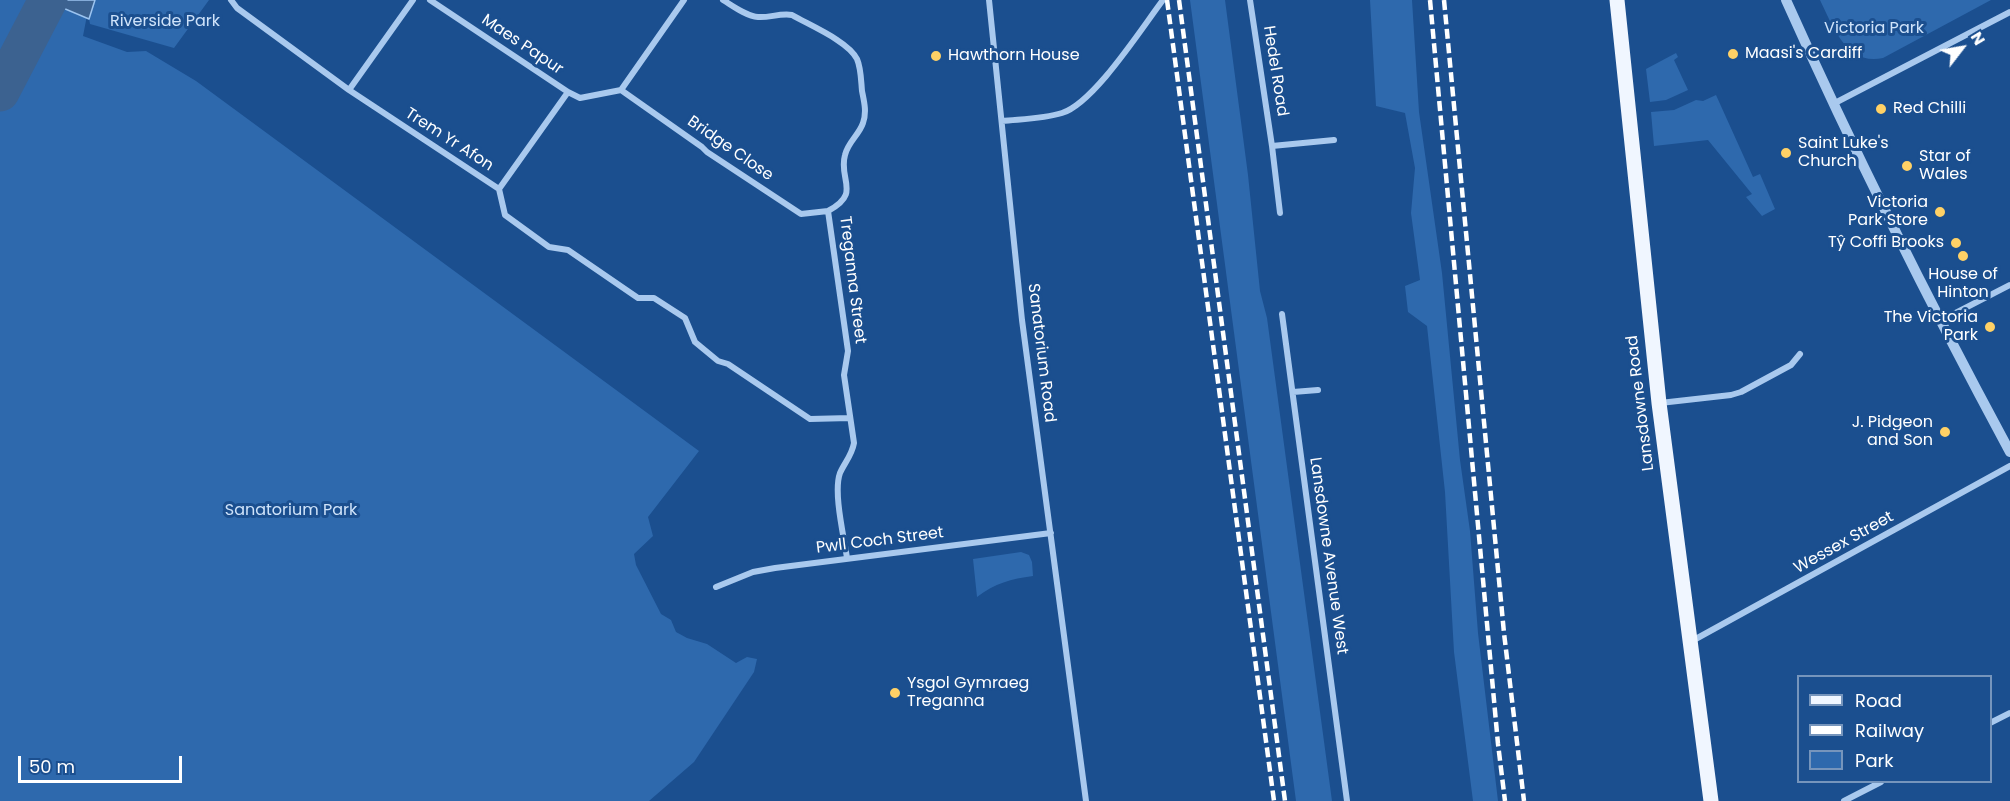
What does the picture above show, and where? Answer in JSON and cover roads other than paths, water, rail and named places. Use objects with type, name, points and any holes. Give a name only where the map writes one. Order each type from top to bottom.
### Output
[{"type":"main road","name":"Lansdowne Road","points":[[1617,0],[1659,403],[1711,801]]},
{"type":"street","name":"Trem Yr Afon","points":[[231,0],[237,8],[349,90],[498,189],[505,215],[549,247],[568,250],[638,298],[654,298],[685,318],[695,342],[718,361],[728,364],[810,419],[850,417]]},
{"type":"street","points":[[349,90],[413,0]]},
{"type":"street","name":"Maes Papur","points":[[430,0],[568,92]]},
{"type":"street","points":[[498,189],[568,92],[580,98],[621,90],[684,0]]},
{"type":"street","name":"Treganna Street","points":[[723,0],[750,16],[792,15],[847,46],[856,56],[859,65],[865,113],[863,124],[847,147],[844,158],[847,190],[845,197],[840,204],[828,211],[848,351],[844,375],[854,443],[852,453],[840,473],[837,487],[846,558]]},
{"type":"street","name":"Sanatorium Road","points":[[989,0],[1022,320],[1086,801]]},
{"type":"street","points":[[1002,121],[1062,113],[1081,103],[1095,89],[1163,0]]},
{"type":"street","name":"Hedel Road","points":[[1250,0],[1280,213]]},
{"type":"street","points":[[1786,0],[1832,104],[1940,321],[2010,452]]},
{"type":"street","points":[[1832,104],[2010,12]]},
{"type":"street","name":"Bridge Close","points":[[621,90],[707,152],[801,214],[828,211]]},
{"type":"street","points":[[1272,146],[1334,140]]},
{"type":"street","points":[[1940,321],[2010,285]]},
{"type":"street","name":"Lansdowne Avenue West","points":[[1282,314],[1347,801]]},
{"type":"street","points":[[1659,403],[1741,392],[1791,365],[1800,354]]},
{"type":"street","points":[[1293,392],[1318,390]]},
{"type":"street","name":"Wessex Street","points":[[1690,642],[2010,466]]},
{"type":"street","name":"Pwll Coch Street","points":[[716,587],[753,572],[1051,532]]},
{"type":"street","points":[[1992,722],[2010,713]]},
{"type":"street","points":[[1844,801],[1879,783]]},
{"type":"waterway","points":[[0,92],[48,0]]},
{"type":"railway","points":[[1167,0],[1274,801]]},
{"type":"railway","points":[[1179,0],[1285,801]]},
{"type":"railway","points":[[1430,0],[1505,801]]},
{"type":"railway","points":[[1444,0],[1504,633],[1524,801]]},
{"type":"place","name":"Maasi's Cardiff","points":[[1733,54]]},
{"type":"place","name":"Hawthorn House","points":[[936,56]]},
{"type":"place","name":"Red Chilli","points":[[1881,109]]},
{"type":"place","name":"Saint Luke's Church","points":[[1786,153]]},
{"type":"place","name":"Star of Wales","points":[[1907,166]]},
{"type":"place","name":"Victoria Park Store","points":[[1940,212]]},
{"type":"place","name":"Tŷ Coffi Brooks","points":[[1956,243]]},
{"type":"place","name":"House of Hinton","points":[[1963,256]]},
{"type":"place","name":"The Victoria Park","points":[[1990,327]]},
{"type":"place","name":"J. Pidgeon and Son","points":[[1945,432]]},
{"type":"place","name":"Ysgol Gymraeg Treganna","points":[[895,693]]},
{"type":"park label","name":"Riverside Park","points":[[165,22]]},
{"type":"park label","name":"Victoria Park","points":[[1874,29]]},
{"type":"park label","name":"Sanatorium Park","points":[[291,511]]}]
